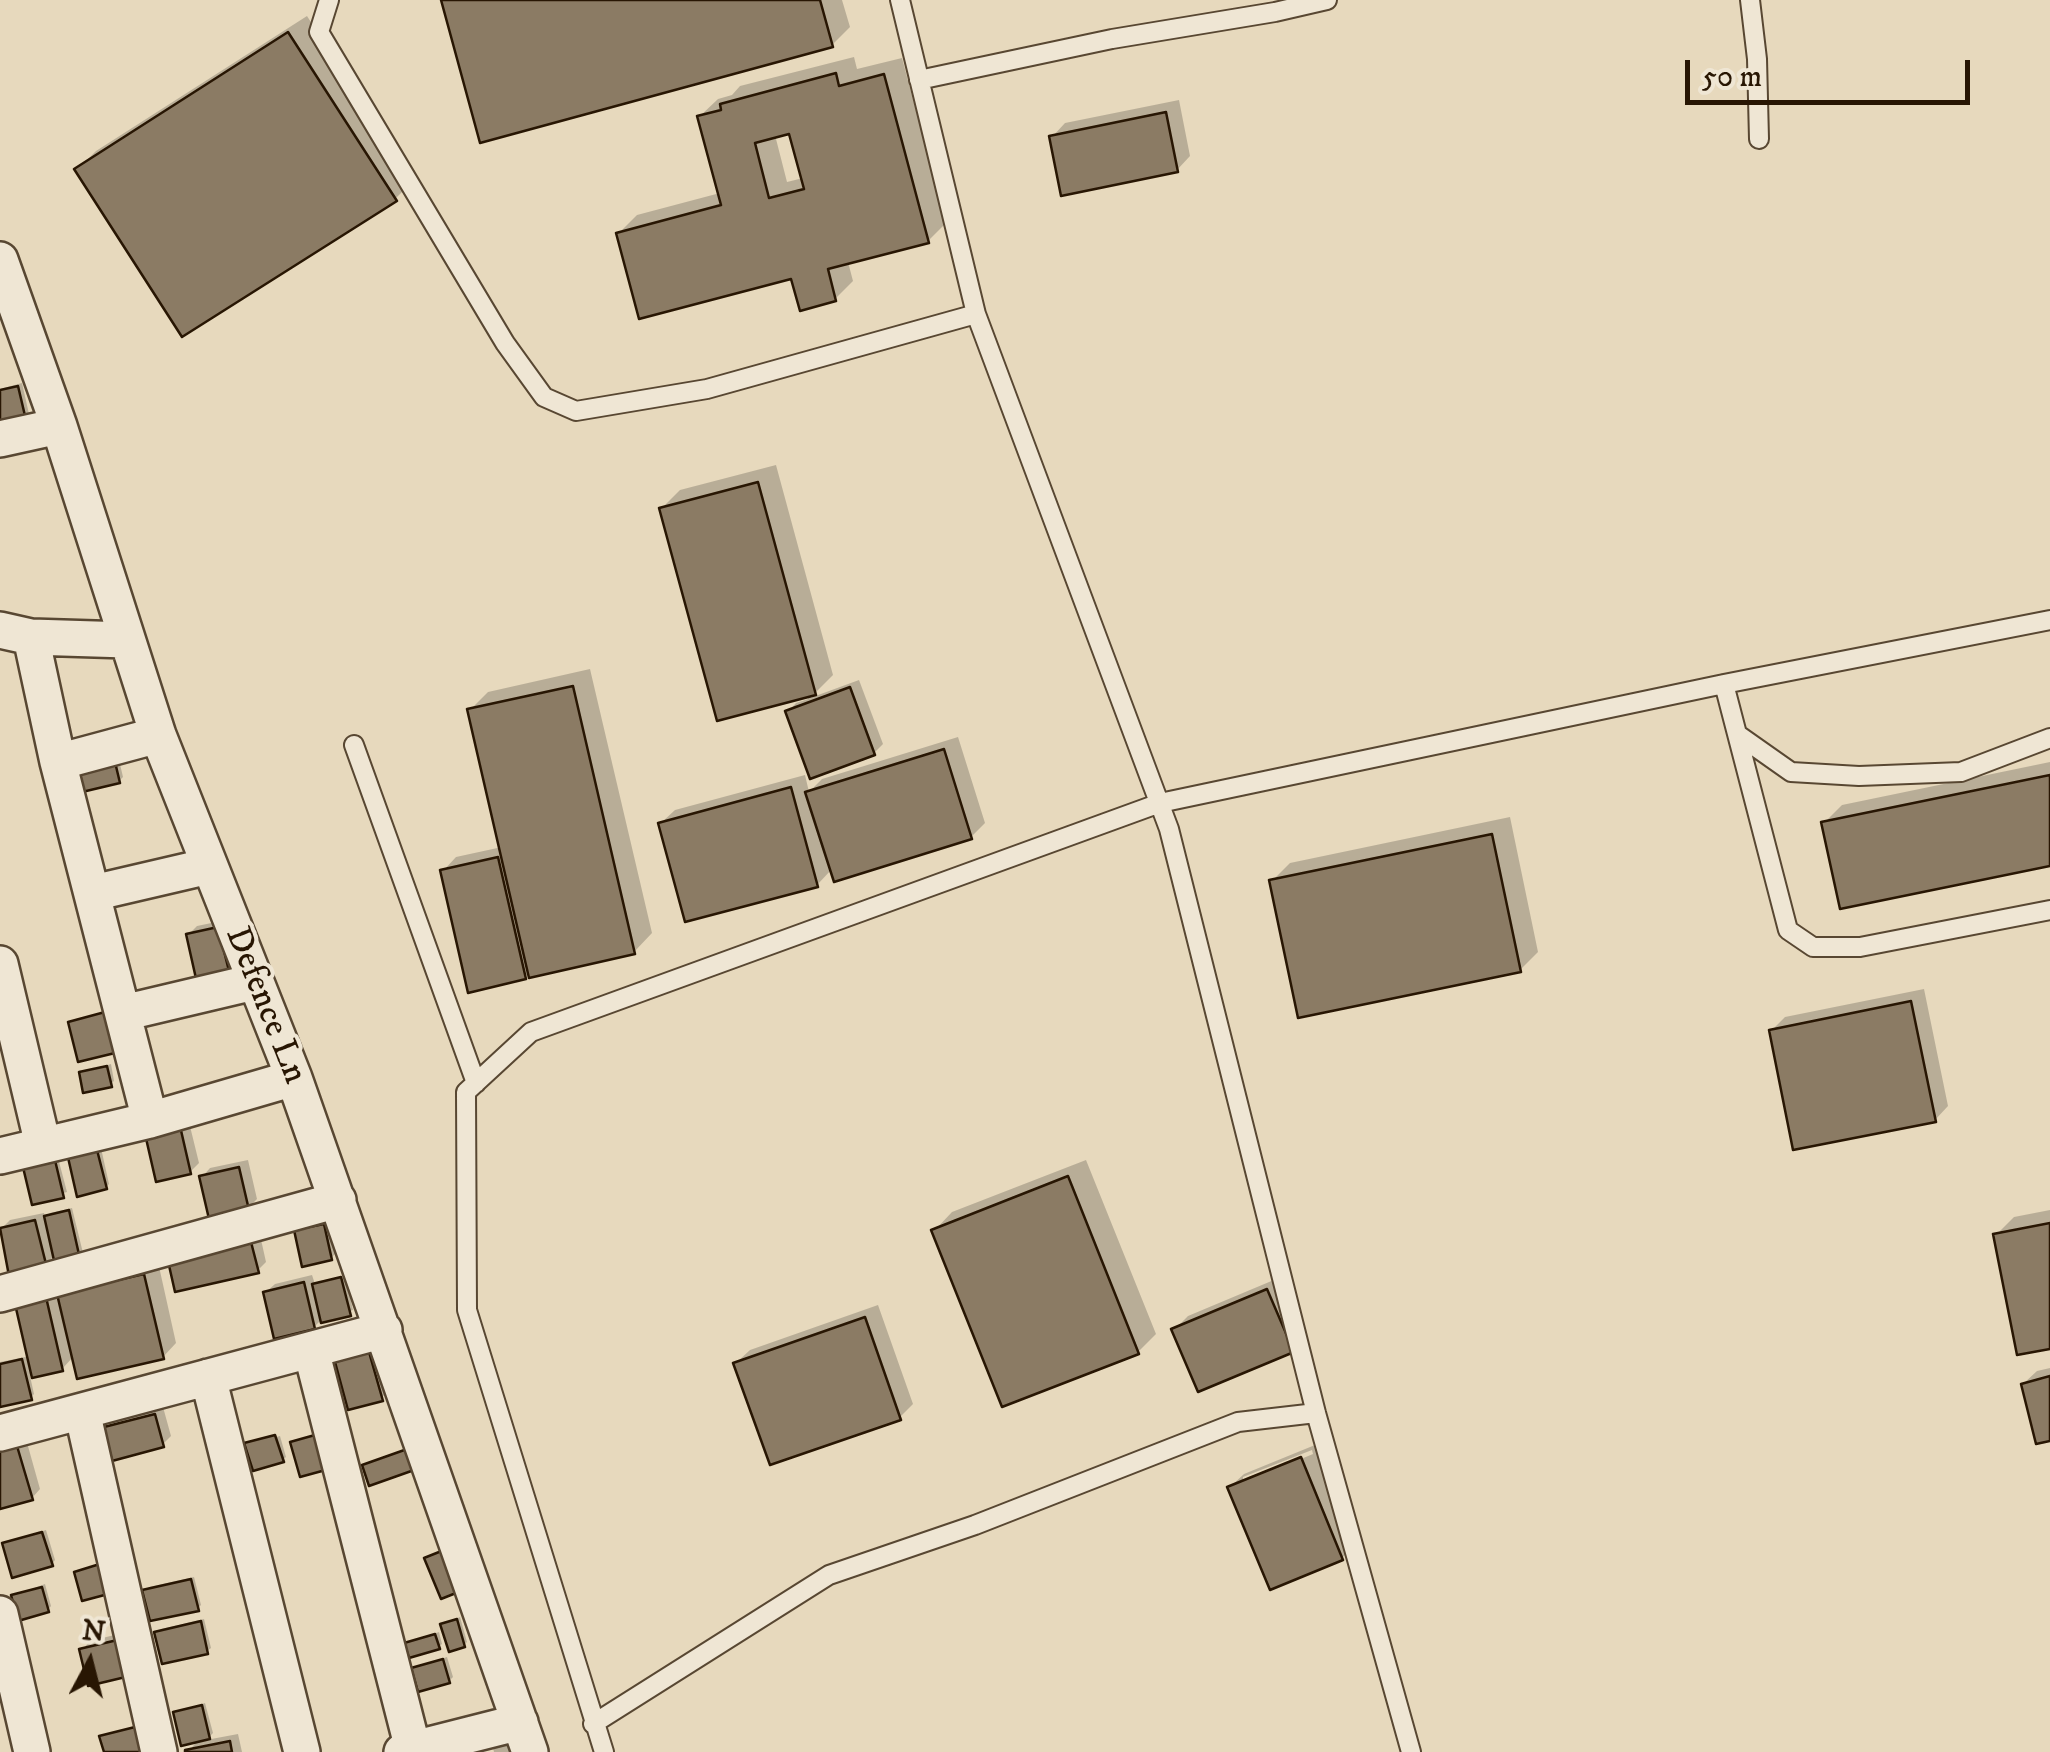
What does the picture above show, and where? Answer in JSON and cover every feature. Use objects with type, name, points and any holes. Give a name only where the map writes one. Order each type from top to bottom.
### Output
[{"type":"street","name":"Defence Ln","points":[[3,276],[59,426],[158,735],[294,1078],[525,1737]]},
{"type":"street","points":[[0,440],[59,426]]},
{"type":"street","points":[[127,640],[15,634],[58,762],[150,1120]]},
{"type":"street","points":[[58,762],[158,735]]},
{"type":"street","points":[[93,893],[209,866]]},
{"type":"street","points":[[0,964],[43,1145]]},
{"type":"street","points":[[123,1013],[254,982]]},
{"type":"street","points":[[0,1156],[150,1120],[294,1078]]},
{"type":"street","points":[[0,1294],[338,1200]]},
{"type":"street","points":[[0,1433],[384,1330]]},
{"type":"street","points":[[311,1350],[408,1750],[525,1737]]},
{"type":"street","points":[[208,1377],[302,1752]]},
{"type":"street","points":[[82,1411],[160,1752]]},
{"type":"street","points":[[0,1614],[32,1752]]},
{"type":"lane","points":[[329,0],[319,32],[505,343],[544,397],[576,411],[706,389],[976,314]]},
{"type":"lane","points":[[900,0],[976,314],[1160,803],[1316,1412],[1411,1752]]},
{"type":"lane","points":[[919,80],[1112,39],[1327,0]]},
{"type":"lane","points":[[1750,0],[1757,60],[1759,139]]},
{"type":"lane","points":[[604,1752],[467,1310],[466,1092],[531,1032],[1160,803],[2050,620]]},
{"type":"lane","points":[[1724,684],[1788,930],[1813,947],[1860,947],[2050,910]]},
{"type":"lane","points":[[1737,734],[1791,772],[1860,776],[1961,772],[2050,738]]},
{"type":"lane","points":[[354,744],[476,1083]]},
{"type":"lane","points":[[594,1724],[829,1575],[974,1525],[1238,1422],[1316,1412]]},
{"type":"building","points":[[441,0],[820,0],[833,47],[480,143]]},
{"type":"building","points":[[288,32],[397,201],[182,337],[74,169]]},
{"type":"building","points":[[836,73],[839,86],[884,74],[929,243],[828,269],[836,301],[800,311],[791,279],[639,319],[616,233],[721,205],[697,116],[721,110],[720,104]],"holes":[[[789,134],[804,189],[769,198],[755,143]]]},
{"type":"building","points":[[1166,112],[1178,172],[1061,196],[1049,136]]},
{"type":"building","points":[[18,386],[26,420],[0,426],[0,390]]},
{"type":"building","points":[[758,482],[816,695],[717,721],[659,508]]},
{"type":"building","points":[[573,686],[635,954],[529,978],[467,709]]},
{"type":"building","points":[[850,687],[875,755],[810,779],[785,711]]},
{"type":"building","points":[[944,749],[972,839],[834,882],[805,792]]},
{"type":"building","points":[[115,762],[120,783],[82,792],[78,771]]},
{"type":"building","points":[[2050,775],[2050,866],[1840,909],[1821,822]]},
{"type":"building","points":[[791,787],[818,887],[685,922],[658,823]]},
{"type":"building","points":[[1492,834],[1521,972],[1298,1018],[1269,880]]},
{"type":"building","points":[[498,857],[526,979],[468,993],[440,870]]},
{"type":"building","points":[[218,927],[230,975],[197,983],[186,934]]},
{"type":"building","points":[[1911,1001],[1936,1122],[1793,1150],[1769,1030]]},
{"type":"building","points":[[105,1012],[115,1053],[78,1062],[68,1022]]},
{"type":"building","points":[[107,1066],[112,1087],[83,1093],[79,1072]]},
{"type":"building","points":[[180,1126],[191,1174],[156,1182],[145,1134]]},
{"type":"building","points":[[96,1146],[107,1189],[77,1197],[67,1153]]},
{"type":"building","points":[[54,1156],[64,1198],[32,1205],[22,1163]]},
{"type":"building","points":[[239,1167],[249,1210],[209,1219],[199,1176]]},
{"type":"building","points":[[1068,1176],[1139,1354],[1002,1407],[931,1230]]},
{"type":"building","points":[[69,1210],[80,1259],[55,1265],[44,1216]]},
{"type":"building","points":[[35,1220],[47,1268],[9,1276],[0,1228]]},
{"type":"building","points":[[2050,1223],[2050,1349],[2017,1355],[1993,1234]]},
{"type":"building","points":[[324,1224],[332,1260],[302,1267],[294,1230]]},
{"type":"building","points":[[251,1242],[259,1273],[175,1292],[168,1261]]},
{"type":"building","points":[[144,1274],[164,1359],[77,1379],[57,1294]]},
{"type":"building","points":[[341,1277],[351,1316],[321,1323],[312,1284]]},
{"type":"building","points":[[304,1282],[315,1329],[274,1339],[263,1292]]},
{"type":"building","points":[[1267,1289],[1294,1352],[1198,1392],[1171,1329]]},
{"type":"building","points":[[46,1297],[63,1371],[32,1378],[15,1304]]},
{"type":"building","points":[[865,1317],[901,1420],[770,1465],[733,1363]]},
{"type":"building","points":[[369,1352],[383,1401],[348,1410],[335,1362]]},
{"type":"building","points":[[22,1359],[32,1400],[0,1407],[0,1364]]},
{"type":"building","points":[[2050,1376],[2050,1441],[2036,1444],[2021,1384]]},
{"type":"building","points":[[155,1414],[164,1447],[112,1461],[104,1427]]},
{"type":"building","points":[[322,1433],[333,1468],[300,1477],[290,1442]]},
{"type":"building","points":[[275,1435],[284,1462],[253,1471],[244,1443]]},
{"type":"building","points":[[17,1446],[33,1500],[0,1509],[0,1451]]},
{"type":"building","points":[[410,1448],[417,1469],[369,1486],[362,1465]]},
{"type":"building","points":[[1301,1457],[1343,1560],[1270,1590],[1227,1487]]},
{"type":"building","points":[[42,1532],[53,1566],[12,1578],[2,1543]]},
{"type":"building","points":[[444,1550],[461,1591],[441,1599],[424,1558]]},
{"type":"building","points":[[103,1563],[112,1593],[82,1601],[74,1572]]},
{"type":"building","points":[[191,1579],[199,1611],[150,1621],[142,1590]]},
{"type":"building","points":[[42,1587],[49,1612],[18,1621],[11,1595]]},
{"type":"building","points":[[457,1619],[465,1647],[449,1652],[440,1624]]},
{"type":"building","points":[[201,1621],[208,1654],[162,1664],[154,1632]]},
{"type":"building","points":[[435,1634],[440,1649],[409,1658],[404,1643]]},
{"type":"building","points":[[126,1638],[134,1675],[88,1686],[79,1649]]},
{"type":"building","points":[[443,1659],[450,1683],[418,1692],[411,1668]]},
{"type":"building","points":[[202,1705],[210,1739],[181,1746],[173,1712]]},
{"type":"building","points":[[135,1727],[141,1752],[104,1752],[99,1736]]},
{"type":"building","points":[[230,1741],[232,1752],[185,1752],[185,1750]]}]
